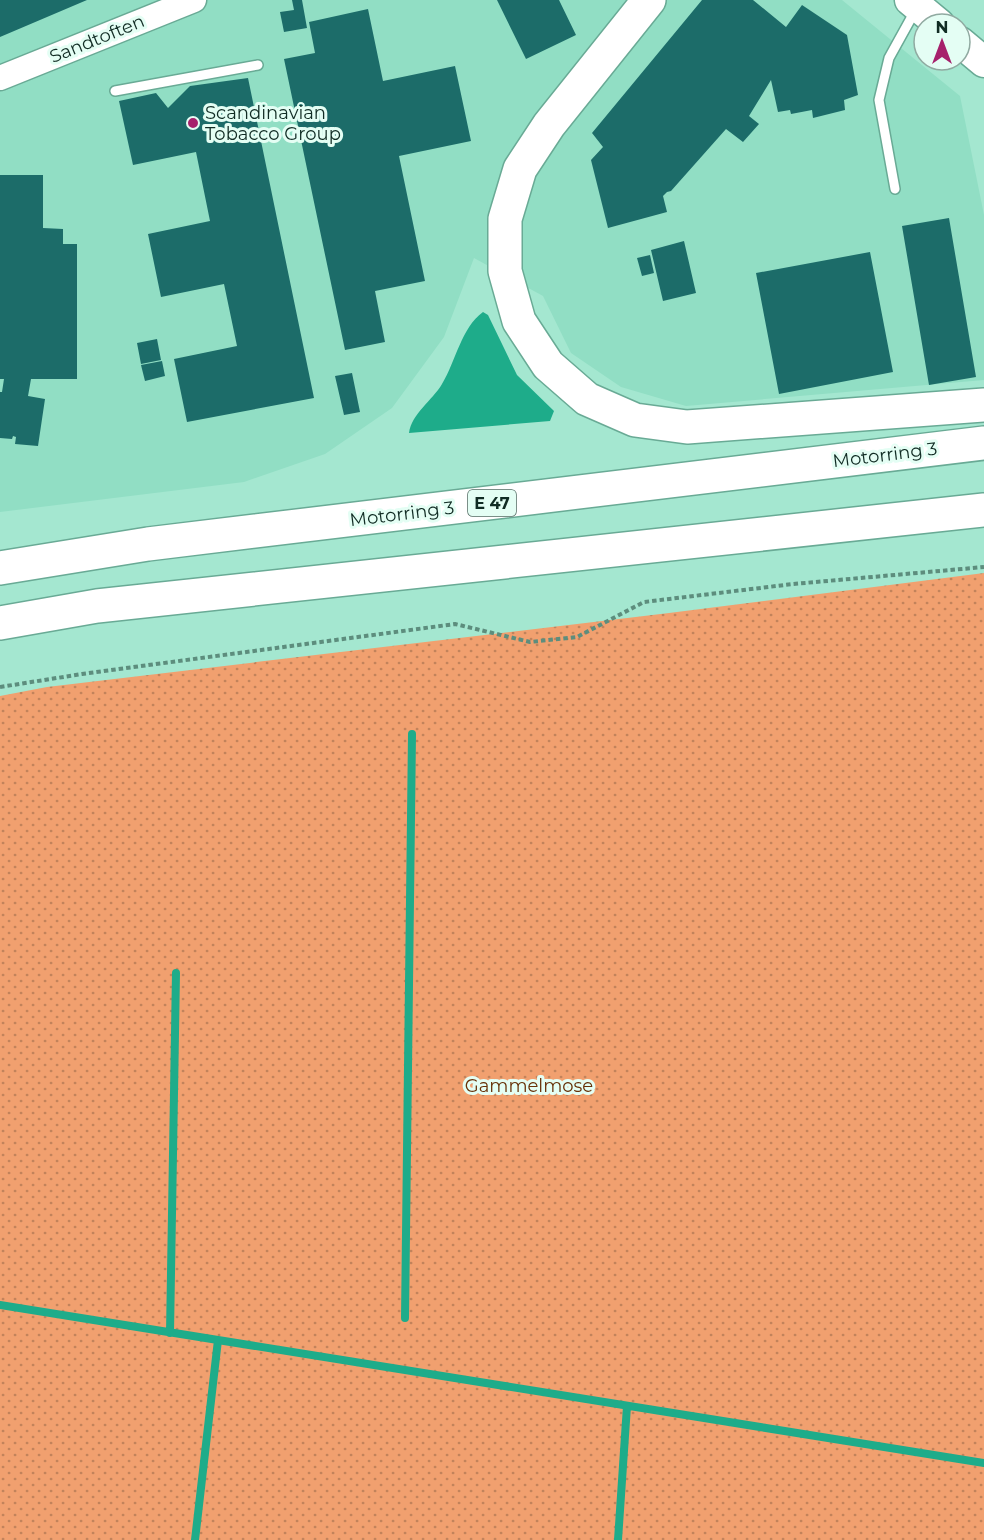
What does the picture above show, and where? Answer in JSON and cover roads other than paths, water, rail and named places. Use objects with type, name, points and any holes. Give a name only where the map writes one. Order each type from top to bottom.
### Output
[{"type":"highway","points":[[650,0],[549,125],[520,169],[505,219],[505,271],[516,311],[519,321],[548,365],[587,399],[635,420],[687,427],[984,405]]},
{"type":"highway","name":"Motorring 3","points":[[0,568],[148,544],[984,443]]},
{"type":"highway","points":[[0,623],[97,606],[984,510]]},
{"type":"highway","points":[[0,633],[97,606]]},
{"type":"main road","points":[[972,52],[984,62]]},
{"type":"street","name":"Sandtoften","points":[[0,78],[194,0]]},
{"type":"lane","points":[[895,189],[879,100],[889,58],[922,10]]},
{"type":"lane","points":[[115,91],[258,65]]},
{"type":"waterway","points":[[405,1318],[412,734]]},
{"type":"waterway","points":[[170,1333],[176,973]]},
{"type":"waterway","points":[[0,1305],[984,1463]]},
{"type":"waterway","points":[[195,1540],[218,1340]]},
{"type":"waterway","points":[[618,1540],[627,1406]]},
{"type":"place","name":"Scandinavian Tobacco Group","points":[[193,123]]},
{"type":"park label","name":"Gammelmose","points":[[529,1086]]}]
